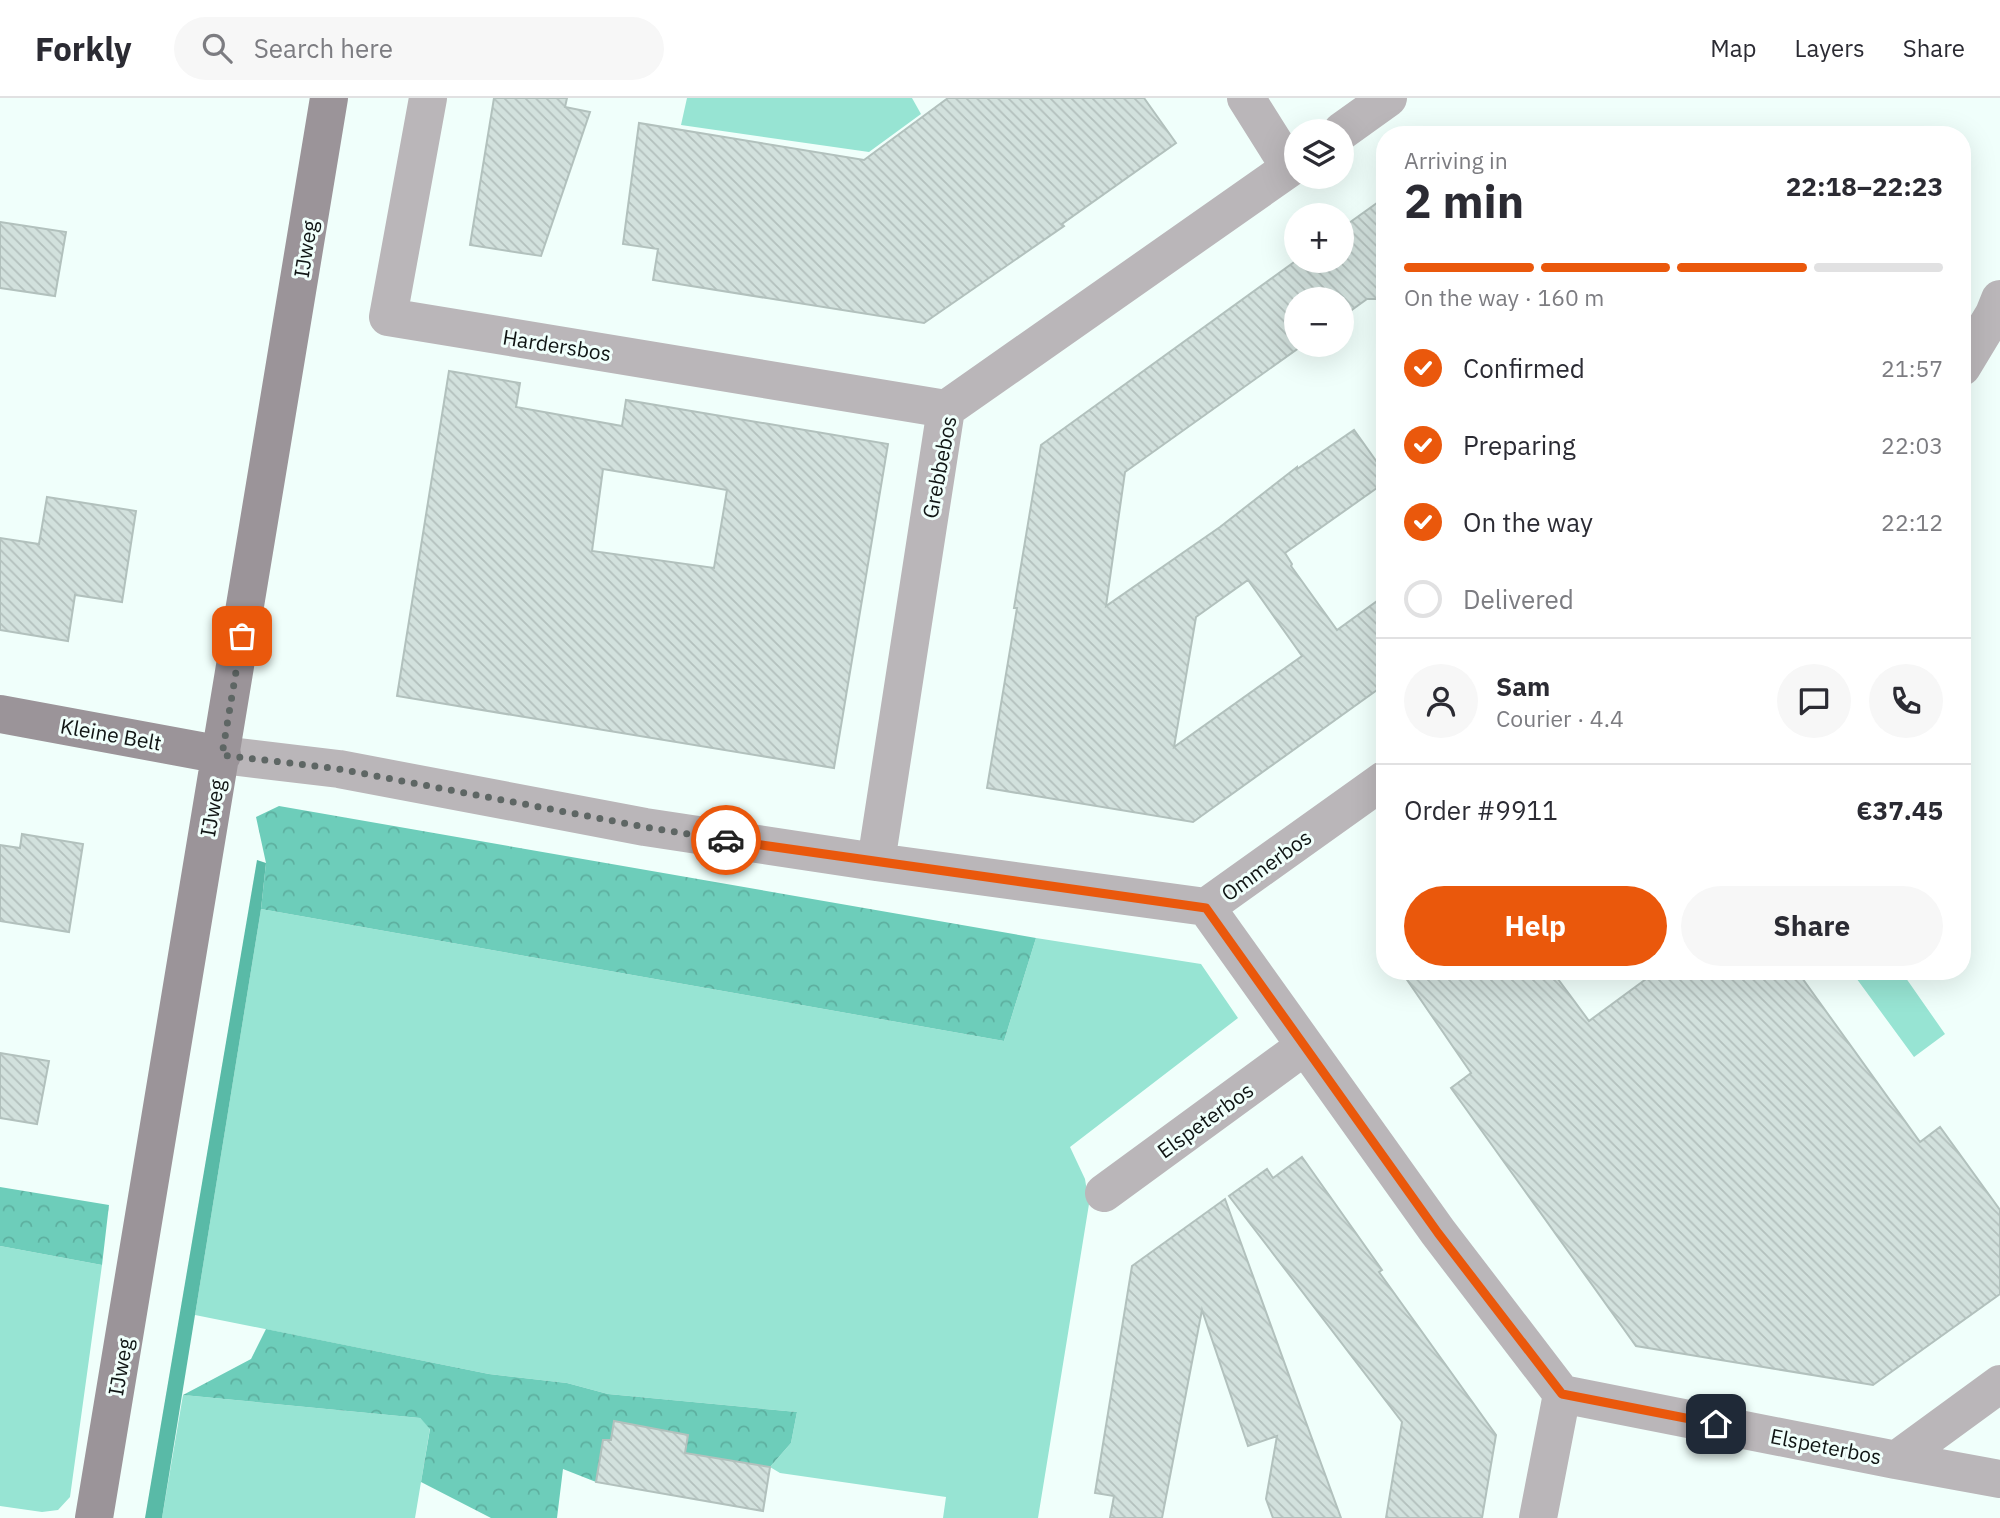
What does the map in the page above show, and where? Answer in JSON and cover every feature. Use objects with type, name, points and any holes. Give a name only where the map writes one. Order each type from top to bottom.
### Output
[{"type":"street","name":"IJweg","points":[[94,1518],[329,98]]},
{"type":"street","name":"Hardersbos","points":[[428,98],[388,317],[946,409]]},
{"type":"street","points":[[1246,98],[1284,152]]},
{"type":"street","points":[[1354,122],[1388,98]]},
{"type":"street","name":"Grebbebos","points":[[876,862],[946,409],[1284,173]]},
{"type":"street","points":[[1971,352],[1998,312]]},
{"type":"street","name":"Kleine Belt","points":[[0,714],[222,755]]},
{"type":"street","name":"Ommerbos","points":[[222,755],[339,769],[645,827],[1206,908],[1376,786]]},
{"type":"street","points":[[1206,908],[1438,1233],[1562,1394],[1538,1518]]},
{"type":"street","name":"Elspeterbos","points":[[1104,1193],[1305,1046]]},
{"type":"street","name":"Elspeterbos","points":[[1896,1460],[2000,1384]]},
{"type":"street","name":"Elspeterbos","points":[[1562,1394],[2000,1479]]},
{"type":"shaded area","points":[[687,98],[912,98],[921,114],[869,152],[681,125]]},
{"type":"shaded area","points":[[257,860],[266,863],[261,909],[162,1518],[145,1518]]},
{"type":"shaded area","points":[[261,909],[1004,1041],[1036,938],[1201,964],[1238,1018],[1070,1147],[1085,1179],[1089,1204],[1038,1518],[943,1518],[946,1497],[780,1473],[770,1467],[791,1443],[797,1412],[608,1394],[567,1383],[489,1374],[195,1315]]},
{"type":"shaded area","points":[[1858,980],[1907,980],[1945,1034],[1914,1057]]},
{"type":"shaded area","points":[[0,1246],[102,1265],[70,1497],[58,1510],[42,1512],[0,1506]]},
{"type":"shaded area","points":[[183,1395],[420,1418],[430,1428],[415,1518],[162,1518]]},
{"type":"green space","points":[[279,806],[1036,938],[1004,1041],[261,909],[266,863],[256,817]]},
{"type":"green space","points":[[0,1187],[109,1205],[102,1265],[0,1246]]},
{"type":"green space","points":[[266,1329],[489,1374],[567,1383],[608,1394],[797,1412],[791,1443],[770,1467],[685,1453],[687,1435],[614,1422],[611,1440],[603,1440],[596,1482],[563,1469],[557,1518],[491,1518],[421,1482],[430,1429],[420,1418],[183,1395],[251,1359]]},
{"type":"building","points":[[494,98],[567,98],[565,107],[590,112],[541,256],[470,245]]},
{"type":"building","points":[[948,98],[1144,98],[1176,143],[1062,224],[1064,226],[924,323],[653,280],[658,249],[623,244],[639,123],[864,160]]},
{"type":"building","points":[[1376,204],[1376,299],[1367,299],[1354,308],[1354,287],[1284,287],[1284,357],[1286,357],[1125,472],[1106,606],[1220,527],[1297,467],[1354,430],[1376,461],[1376,489],[1285,553],[1291,566],[1337,630],[1376,602],[1376,691],[1193,822],[987,788],[1041,445],[1284,269],[1284,273],[1354,273],[1354,219]],"holes":[[[1248,580],[1302,656],[1174,747],[1196,617]]]},
{"type":"building","points":[[0,222],[66,232],[55,296],[0,288]]},
{"type":"building","points":[[449,371],[520,383],[516,407],[622,426],[626,400],[888,444],[834,768],[397,696]],"holes":[[[603,469],[727,490],[714,568],[592,551]]]},
{"type":"building","points":[[47,497],[136,511],[122,602],[75,595],[68,641],[0,630],[0,538],[39,544]]},
{"type":"building","points":[[22,834],[83,844],[69,932],[0,921],[0,845],[20,848]]},
{"type":"building","points":[[1407,980],[1559,980],[1589,1021],[1645,980],[1803,980],[1920,1142],[1940,1127],[2000,1210],[2000,1294],[1873,1385],[1636,1346],[1451,1088],[1471,1073]]},
{"type":"building","points":[[0,1053],[49,1061],[37,1124],[0,1118]]},
{"type":"building","points":[[1302,1157],[1382,1270],[1379,1272],[1496,1435],[1482,1518],[1386,1518],[1402,1422],[1229,1196],[1267,1169],[1273,1178]]},
{"type":"building","points":[[1225,1199],[1341,1518],[1273,1518],[1266,1499],[1277,1436],[1248,1446],[1202,1310],[1162,1518],[1110,1518],[1114,1496],[1095,1493],[1132,1266]]},
{"type":"building","points":[[614,1421],[688,1435],[685,1453],[770,1467],[763,1511],[596,1482],[603,1440],[611,1440]]},
{"type":"way so far","points":[[242,636],[222,755],[339,769],[726,840]]},
{"type":"route","points":[[726,840],[1206,908],[1438,1233],[1562,1394],[1716,1424]]}]
